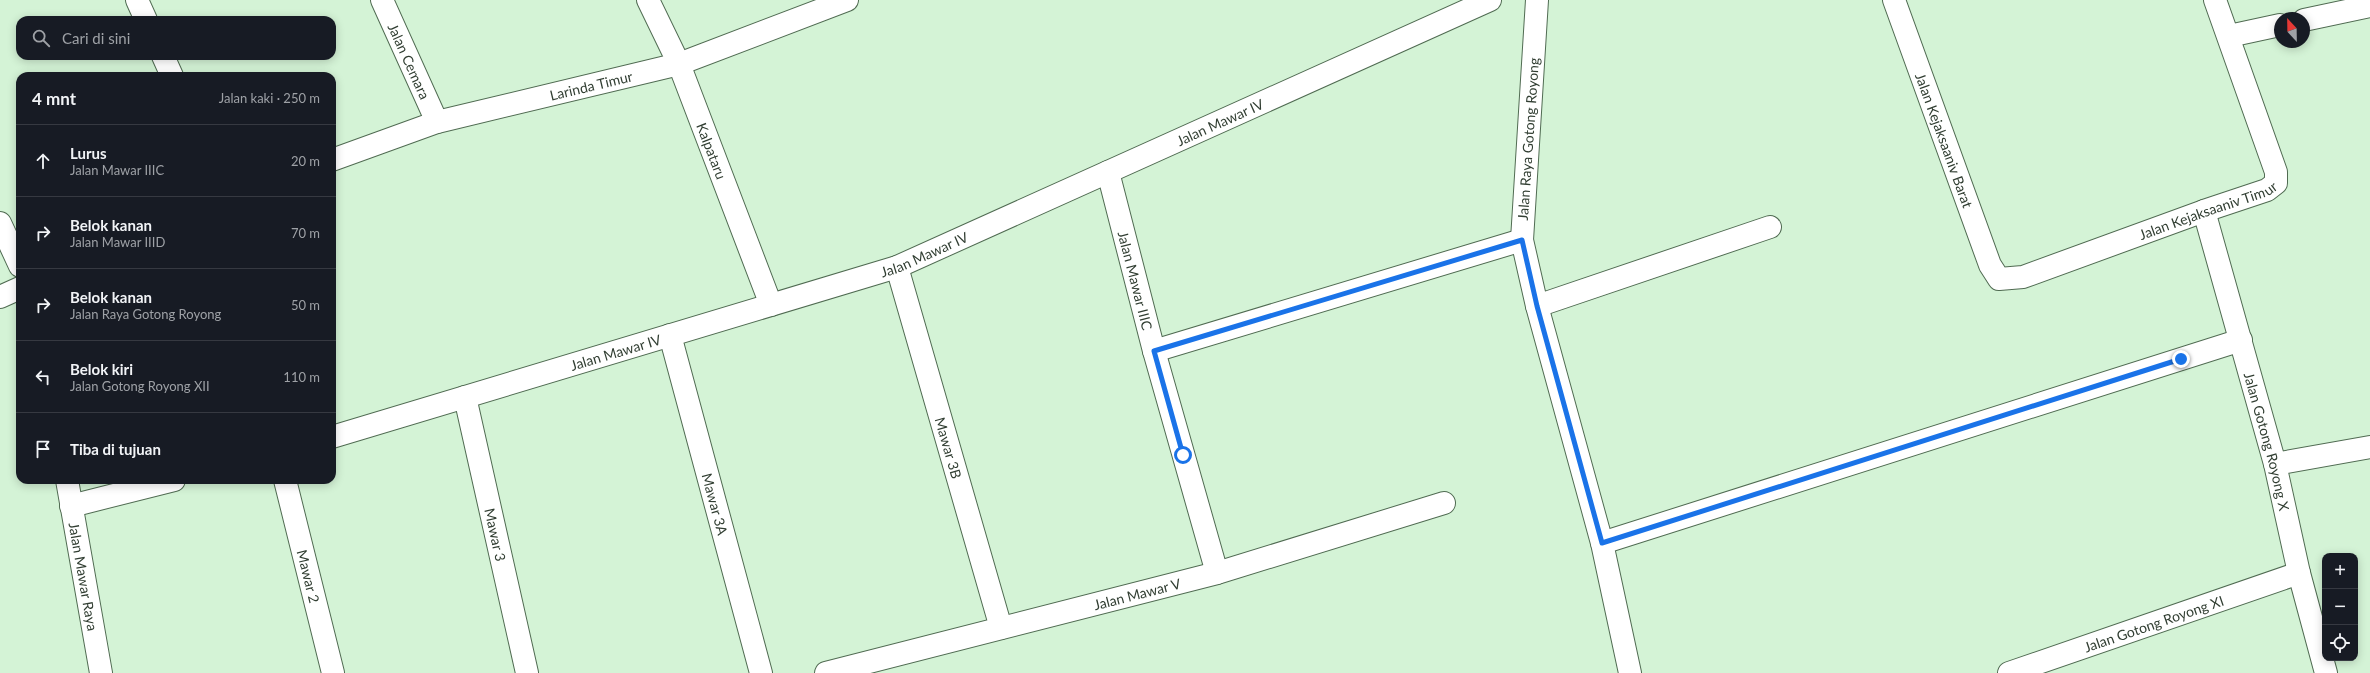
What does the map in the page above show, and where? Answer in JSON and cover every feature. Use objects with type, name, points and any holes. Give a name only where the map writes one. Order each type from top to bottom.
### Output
[{"type":"street","points":[[137,0],[144,16]]},
{"type":"street","name":"Jalan Cemara","points":[[382,0],[437,122]]},
{"type":"street","name":"Kalpataru","points":[[648,0],[679,64],[771,305]]},
{"type":"street","name":"Larinda Timur","points":[[336,159],[437,122],[679,64],[847,0]]},
{"type":"street","name":"Jalan Mawar IV","points":[[336,436],[897,267],[1490,0]]},
{"type":"street","name":"Jalan Raya Gotong Royong","points":[[1537,0],[1522,240],[1537,306],[1602,543],[1630,673]]},
{"type":"street","name":"Jalan Kejaksaaniv Barat","points":[[1894,0],[1990,265],[1999,279]]},
{"type":"street","name":"Jalan Kejaksaaniv Timur","points":[[1999,279],[2023,278],[2204,211],[2267,190],[2276,183],[2276,172],[2216,0]]},
{"type":"street","points":[[2310,19],[2370,6]]},
{"type":"street","points":[[2229,36],[2274,26]]},
{"type":"street","points":[[165,60],[170,72]]},
{"type":"street","name":"Jalan Mawar IIIC","points":[[1108,172],[1154,351],[1217,573]]},
{"type":"street","name":"Jalan Gotong Royong X","points":[[2204,211],[2275,464],[2299,573],[2326,673]]},
{"type":"street","points":[[0,223],[16,257]]},
{"type":"street","points":[[1537,306],[1770,227]]},
{"type":"street","points":[[1154,351],[1522,240]]},
{"type":"street","name":"Mawar 3B","points":[[897,267],[1001,628]]},
{"type":"street","points":[[0,297],[16,290]]},
{"type":"street","name":"Mawar 3A","points":[[670,335],[762,673]]},
{"type":"street","points":[[1602,543],[2241,340]]},
{"type":"street","name":"Mawar 3","points":[[465,397],[527,673]]},
{"type":"street","points":[[2275,464],[2370,447]]},
{"type":"street","name":"Jalan Mawar Raya","points":[[68,484],[101,673]]},
{"type":"street","points":[[71,506],[158,484]]},
{"type":"street","name":"Mawar 2","points":[[286,484],[333,673]]},
{"type":"street","name":"Jalan Mawar V","points":[[826,673],[1217,573],[1444,503]]},
{"type":"street","name":"Jalan Gotong Royong XI","points":[[2009,673],[2299,573]]},
{"type":"route","points":[[1183,455],[1154,351],[1522,240],[1537,306],[1602,543],[1623,538],[2181,359]]}]
